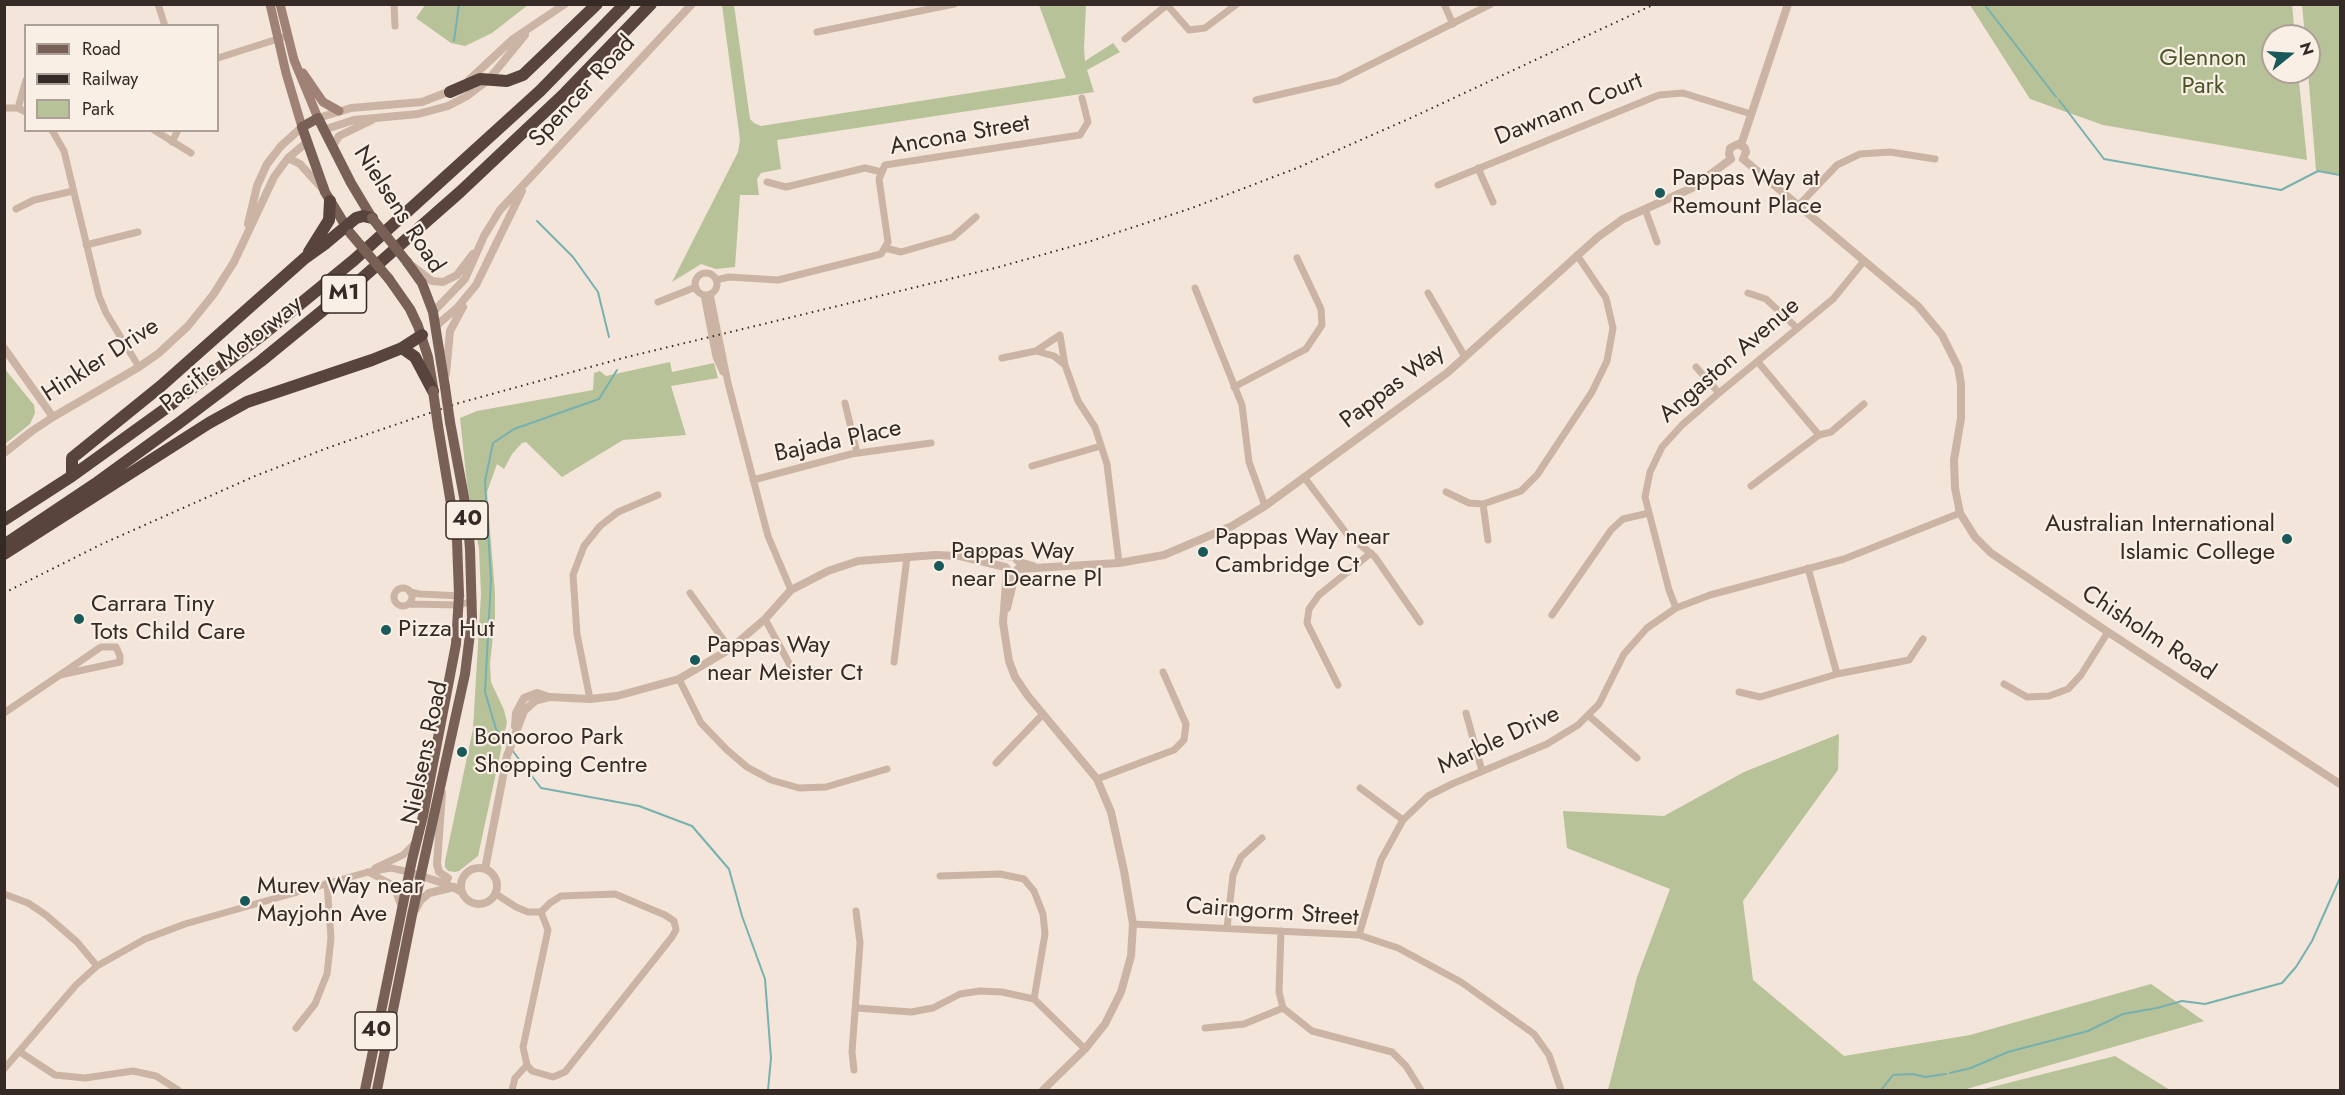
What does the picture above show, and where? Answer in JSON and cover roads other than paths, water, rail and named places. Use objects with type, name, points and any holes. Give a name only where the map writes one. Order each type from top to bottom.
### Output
[{"type":"highway","points":[[450,92],[480,79],[507,81],[526,72],[597,4]]},
{"type":"highway","name":"Pacific Motorway","points":[[4,520],[72,476],[202,382],[354,260],[540,91],[625,4]]},
{"type":"highway","name":"Pacific Motorway","points":[[4,545],[95,484],[179,423],[261,361],[360,280],[460,192],[565,93],[651,4]]},
{"type":"highway","points":[[305,258],[329,220],[328,196]]},
{"type":"highway","points":[[72,476],[72,458],[162,386],[305,258],[348,230],[360,216],[372,218]]},
{"type":"highway","points":[[4,554],[209,423],[247,402],[372,360],[402,348],[422,335]]},
{"type":"highway","points":[[402,348],[415,357],[441,388]]},
{"type":"main road","name":"40","points":[[270,4],[282,38],[307,142]]},
{"type":"main road","name":"40","points":[[280,4],[282,38],[290,46],[301,79],[323,130]]},
{"type":"main road","points":[[290,46],[315,93],[326,105],[339,111]]},
{"type":"main road","name":"Hinkler Drive","points":[[302,127],[318,118]]},
{"type":"main road","name":"Hinkler Drive","points":[[307,142],[323,130]]},
{"type":"main road","name":"Nielsens Road","points":[[323,130],[372,218],[408,262],[424,287],[433,312],[441,388],[438,426],[454,517],[459,600],[452,670],[365,1090]]},
{"type":"main road","name":"Nielsens Road","points":[[307,142],[328,196],[348,230],[389,279],[410,309],[422,335]]},
{"type":"main road","points":[[422,335],[433,312]]},
{"type":"main road","points":[[422,335],[436,325]]},
{"type":"main road","name":"40","points":[[422,335],[441,388]]},
{"type":"main road","name":"Nielsens Road","points":[[377,1090],[412,915],[465,674],[472,618],[473,601],[466,513],[450,422],[441,388]]},
{"type":"street","points":[[158,4],[164,24]]},
{"type":"street","points":[[394,4],[395,26]]},
{"type":"street","name":"Hinkler Drive","points":[[318,118],[339,111],[415,103],[450,92],[472,78],[509,42],[565,4]]},
{"type":"street","name":"Spencer Road","points":[[433,312],[463,282],[484,236],[500,210],[692,4]]},
{"type":"street","points":[[817,32],[954,4]]},
{"type":"street","points":[[1125,39],[1168,5],[1189,30],[1205,28],[1237,4]]},
{"type":"street","points":[[1444,4],[1453,24]]},
{"type":"street","points":[[1256,100],[1338,81],[1491,4]]},
{"type":"street","points":[[1741,145],[1788,4]]},
{"type":"street","name":"Hinkler Drive","points":[[323,130],[354,120],[418,114],[442,108],[467,96],[489,79],[531,27]]},
{"type":"street","points":[[219,58],[282,38]]},
{"type":"street","name":"Dawnann Court","points":[[1438,185],[1659,95],[1683,93],[1751,114]]},
{"type":"street","points":[[4,108],[22,110],[24,95]]},
{"type":"street","name":"Ancona Street","points":[[885,248],[888,242],[879,179],[885,165],[1080,135],[1088,122],[1082,98]]},
{"type":"street","points":[[332,147],[342,134],[378,117]]},
{"type":"street","name":"Hinkler Drive","points":[[247,234],[254,197],[263,172],[281,146],[302,127]]},
{"type":"street","points":[[53,132],[64,150],[94,282],[106,313],[140,367]]},
{"type":"street","points":[[157,132],[191,153]]},
{"type":"street","points":[[172,142],[177,132]]},
{"type":"street","name":"Hinkler Drive","points":[[4,453],[53,417],[140,367],[174,340],[201,312],[234,262],[274,177],[288,159],[307,142]]},
{"type":"street","points":[[1735,144],[1741,145],[1746,152],[1743,159],[1737,161],[1731,159],[1730,148],[1735,144]]},
{"type":"street","points":[[1799,206],[1837,165],[1860,154],[1890,152],[1935,159]]},
{"type":"street","points":[[288,159],[300,164],[328,196]]},
{"type":"street","name":"Pappas Way","points":[[1018,567],[1041,568],[1119,563],[1164,555],[1232,526],[1266,506],[1447,373],[1598,237],[1623,219],[1692,188],[1731,159]]},
{"type":"street","name":"Chisholm Road","points":[[1743,159],[1918,306],[1942,335],[1958,367],[1962,400],[1954,470],[1955,488],[1960,513],[1975,537],[1991,553],[2340,784]]},
{"type":"street","points":[[767,182],[786,187],[865,168],[882,172]]},
{"type":"street","points":[[1478,168],[1493,202]]},
{"type":"street","name":"Spencer Road","points":[[436,325],[452,313],[472,291],[528,181]]},
{"type":"street","points":[[16,209],[34,200],[73,191]]},
{"type":"street","points":[[1645,209],[1657,242]]},
{"type":"street","points":[[716,280],[729,277],[778,280],[881,254],[885,248],[901,252],[953,237],[976,217]]},
{"type":"street","points":[[86,245],[138,232]]},
{"type":"street","points":[[408,262],[434,282],[449,281],[465,266],[484,236]]},
{"type":"street","points":[[1446,492],[1469,503],[1483,504],[1521,491],[1537,475],[1592,392],[1607,361],[1613,328],[1606,298],[1577,255]]},
{"type":"street","points":[[1234,387],[1306,349],[1322,325],[1321,309],[1298,258]]},
{"type":"street","name":"Angaston Avenue","points":[[1676,608],[1669,590],[1645,497],[1650,472],[1662,447],[1682,425],[1833,298],[1864,261]]},
{"type":"street","points":[[696,287],[696,280],[701,275],[711,275],[716,280]]},
{"type":"street","points":[[707,294],[715,290],[716,280]]},
{"type":"street","points":[[696,287],[707,294],[716,357],[728,383],[768,536],[791,590]]},
{"type":"street","points":[[658,302],[696,287]]},
{"type":"street","points":[[1195,288],[1242,405],[1249,462],[1266,506]]},
{"type":"street","points":[[441,388],[450,331],[472,291]]},
{"type":"street","points":[[1428,293],[1465,357]]},
{"type":"street","points":[[1748,293],[1766,300],[1797,328]]},
{"type":"street","points":[[1002,358],[1036,351],[1060,335],[1065,366],[1078,402],[1095,427],[1107,464],[1119,563]]},
{"type":"street","points":[[4,348],[53,417]]},
{"type":"street","points":[[1036,351],[1054,356],[1065,366]]},
{"type":"street","points":[[1758,362],[1819,435]]},
{"type":"street","points":[[1696,367],[1719,393]]},
{"type":"street","points":[[844,403],[857,453]]},
{"type":"street","points":[[1751,486],[1819,435],[1831,432],[1864,404]]},
{"type":"street","name":"Bajada Place","points":[[753,480],[857,453],[931,443]]},
{"type":"street","points":[[1032,466],[1101,446]]},
{"type":"street","points":[[1304,477],[1347,534],[1371,554],[1420,622]]},
{"type":"street","points":[[590,699],[577,634],[573,575],[584,546],[600,526],[618,512],[658,495]]},
{"type":"street","points":[[1483,504],[1488,540]]},
{"type":"street","points":[[1552,615],[1611,530],[1623,519],[1649,513]]},
{"type":"street","name":"Marble Drive","points":[[1359,935],[1381,860],[1403,820],[1428,796],[1548,744],[1578,725],[1599,704],[1624,654],[1647,628],[1676,608],[1710,595],[1844,559],[1960,513]]},
{"type":"street","points":[[485,869],[507,756],[515,732],[516,713],[524,698],[537,693],[550,697],[590,699],[617,696],[679,679],[730,649],[765,620],[791,590],[828,571],[858,561],[960,556],[978,552],[1007,565],[1010,571],[1018,567]]},
{"type":"street","points":[[1338,685],[1307,623],[1309,609],[1319,595],[1371,554]]},
{"type":"street","points":[[894,662],[907,557]]},
{"type":"street","points":[[1003,623],[1018,567],[1016,558],[1007,565],[1003,623],[1005,647],[1015,677],[1097,779],[1111,812],[1133,924],[1131,956],[1121,992],[1105,1024],[1085,1049],[1042,1090]]},
{"type":"street","points":[[1808,568],[1836,674]]},
{"type":"street","points":[[459,600],[399,604],[395,596],[400,589],[406,588],[410,592],[420,594],[473,601]]},
{"type":"street","points":[[409,604],[412,599],[410,592]]},
{"type":"street","points":[[690,593],[730,649]]},
{"type":"street","points":[[765,620],[797,678]]},
{"type":"street","points":[[2004,684],[2027,697],[2049,696],[2068,690],[2081,675],[2108,632]]},
{"type":"street","points":[[1739,692],[1760,697],[1836,674],[1909,660],[1923,639]]},
{"type":"street","points":[[4,713],[101,647],[116,647],[120,656],[120,662],[60,675]]},
{"type":"street","points":[[1097,779],[1174,750],[1184,740],[1186,724],[1163,672]]},
{"type":"street","points":[[679,679],[701,723],[747,767],[771,780],[799,788],[826,787],[887,769]]},
{"type":"street","points":[[1466,713],[1482,771]]},
{"type":"street","points":[[996,763],[1043,714]]},
{"type":"street","points":[[1588,715],[1637,758]]},
{"type":"street","points":[[442,778],[437,864],[439,872],[448,878]]},
{"type":"street","points":[[1360,788],[1403,820]]},
{"type":"street","points":[[1227,928],[1233,875],[1240,857],[1262,838]]},
{"type":"street","points":[[368,872],[403,855],[416,843]]},
{"type":"street","points":[[4,1069],[76,985],[97,966],[145,939],[170,929],[327,883],[392,868],[421,875],[458,889],[469,901],[478,905],[490,901],[496,894],[497,886],[495,878],[485,869],[471,870],[463,877],[458,889]]},
{"type":"street","points":[[368,872],[393,885],[402,909]]},
{"type":"street","points":[[940,876],[1000,874],[1023,879],[1034,891],[1043,914],[1045,934],[1034,999]]},
{"type":"street","points":[[421,875],[463,877]]},
{"type":"street","points":[[296,1028],[315,1004],[327,974],[331,938],[327,883]]},
{"type":"street","points":[[412,915],[420,901],[429,893],[458,889]]},
{"type":"street","points":[[4,894],[28,903],[46,915],[77,942],[97,966]]},
{"type":"street","points":[[496,894],[528,912],[541,912],[561,896],[615,894],[674,921],[676,930],[565,1072],[553,1077],[532,1071],[527,1065],[523,1047],[548,930],[541,912]]},
{"type":"street","points":[[854,1070],[852,1052],[860,943],[856,911]]},
{"type":"street","name":"Cairngorm Street","points":[[1133,924],[1359,935],[1398,948],[1461,982],[1534,1034],[1549,1055],[1561,1090]]},
{"type":"street","points":[[1281,931],[1279,992],[1282,1008],[1312,1031],[1392,1052],[1406,1066],[1421,1090]]},
{"type":"street","points":[[856,1008],[911,1012],[933,1008],[960,994],[980,991],[1002,992],[1034,999],[1085,1049]]},
{"type":"street","points":[[1205,1028],[1244,1024],[1282,1008]]},
{"type":"street","points":[[20,1052],[55,1075],[85,1078],[134,1071],[156,1076],[178,1090]]},
{"type":"street","points":[[512,1090],[515,1078],[527,1065]]},
{"type":"waterway","points":[[454,41],[459,4]]},
{"type":"waterway","points":[[1984,4],[2056,97]]},
{"type":"waterway","points":[[2059,100],[2104,159],[2281,190],[2318,171],[2340,175]]},
{"type":"waterway","points":[[537,221],[573,257],[598,292],[609,337]]},
{"type":"waterway","points":[[508,746],[496,729],[485,692],[491,580],[485,481],[493,443],[514,429],[599,399],[617,370]]},
{"type":"waterway","points":[[512,750],[541,788],[639,806],[692,826],[729,869],[742,916],[765,979],[771,1058],[768,1090]]},
{"type":"waterway","points":[[1950,1073],[1971,1068],[2008,1052],[2088,1031],[2123,1014],[2182,1001],[2205,1004],[2282,983],[2296,967],[2312,941],[2340,878]]},
{"type":"waterway","points":[[1881,1090],[1893,1075],[1913,1074],[1925,1077],[1946,1074]]},
{"type":"railway","points":[[4,593],[102,544],[255,476],[330,447],[459,403],[623,358],[999,267],[1091,241],[1192,208],[1297,168],[1413,117],[1655,4]]},
{"type":"place","name":"Pappas Way at Remount Place","points":[[1660,193]]},
{"type":"place","name":"Australian International Islamic College","points":[[2287,539]]},
{"type":"place","name":"Pappas Way near Cambridge Ct","points":[[1203,552]]},
{"type":"place","name":"Pappas Way near Dearne Pl","points":[[939,566]]},
{"type":"place","name":"Carrara Tiny Tots Child Care","points":[[79,619]]},
{"type":"place","name":"Pizza Hut","points":[[386,630]]},
{"type":"place","name":"Pappas Way near Meister Ct","points":[[695,660]]},
{"type":"place","name":"Bonooroo Park Shopping Centre","points":[[462,752]]},
{"type":"place","name":"Murev Way near Mayjohn Ave","points":[[245,901]]},
{"type":"park label","name":"Glennon Park","points":[[2203,73]]}]
